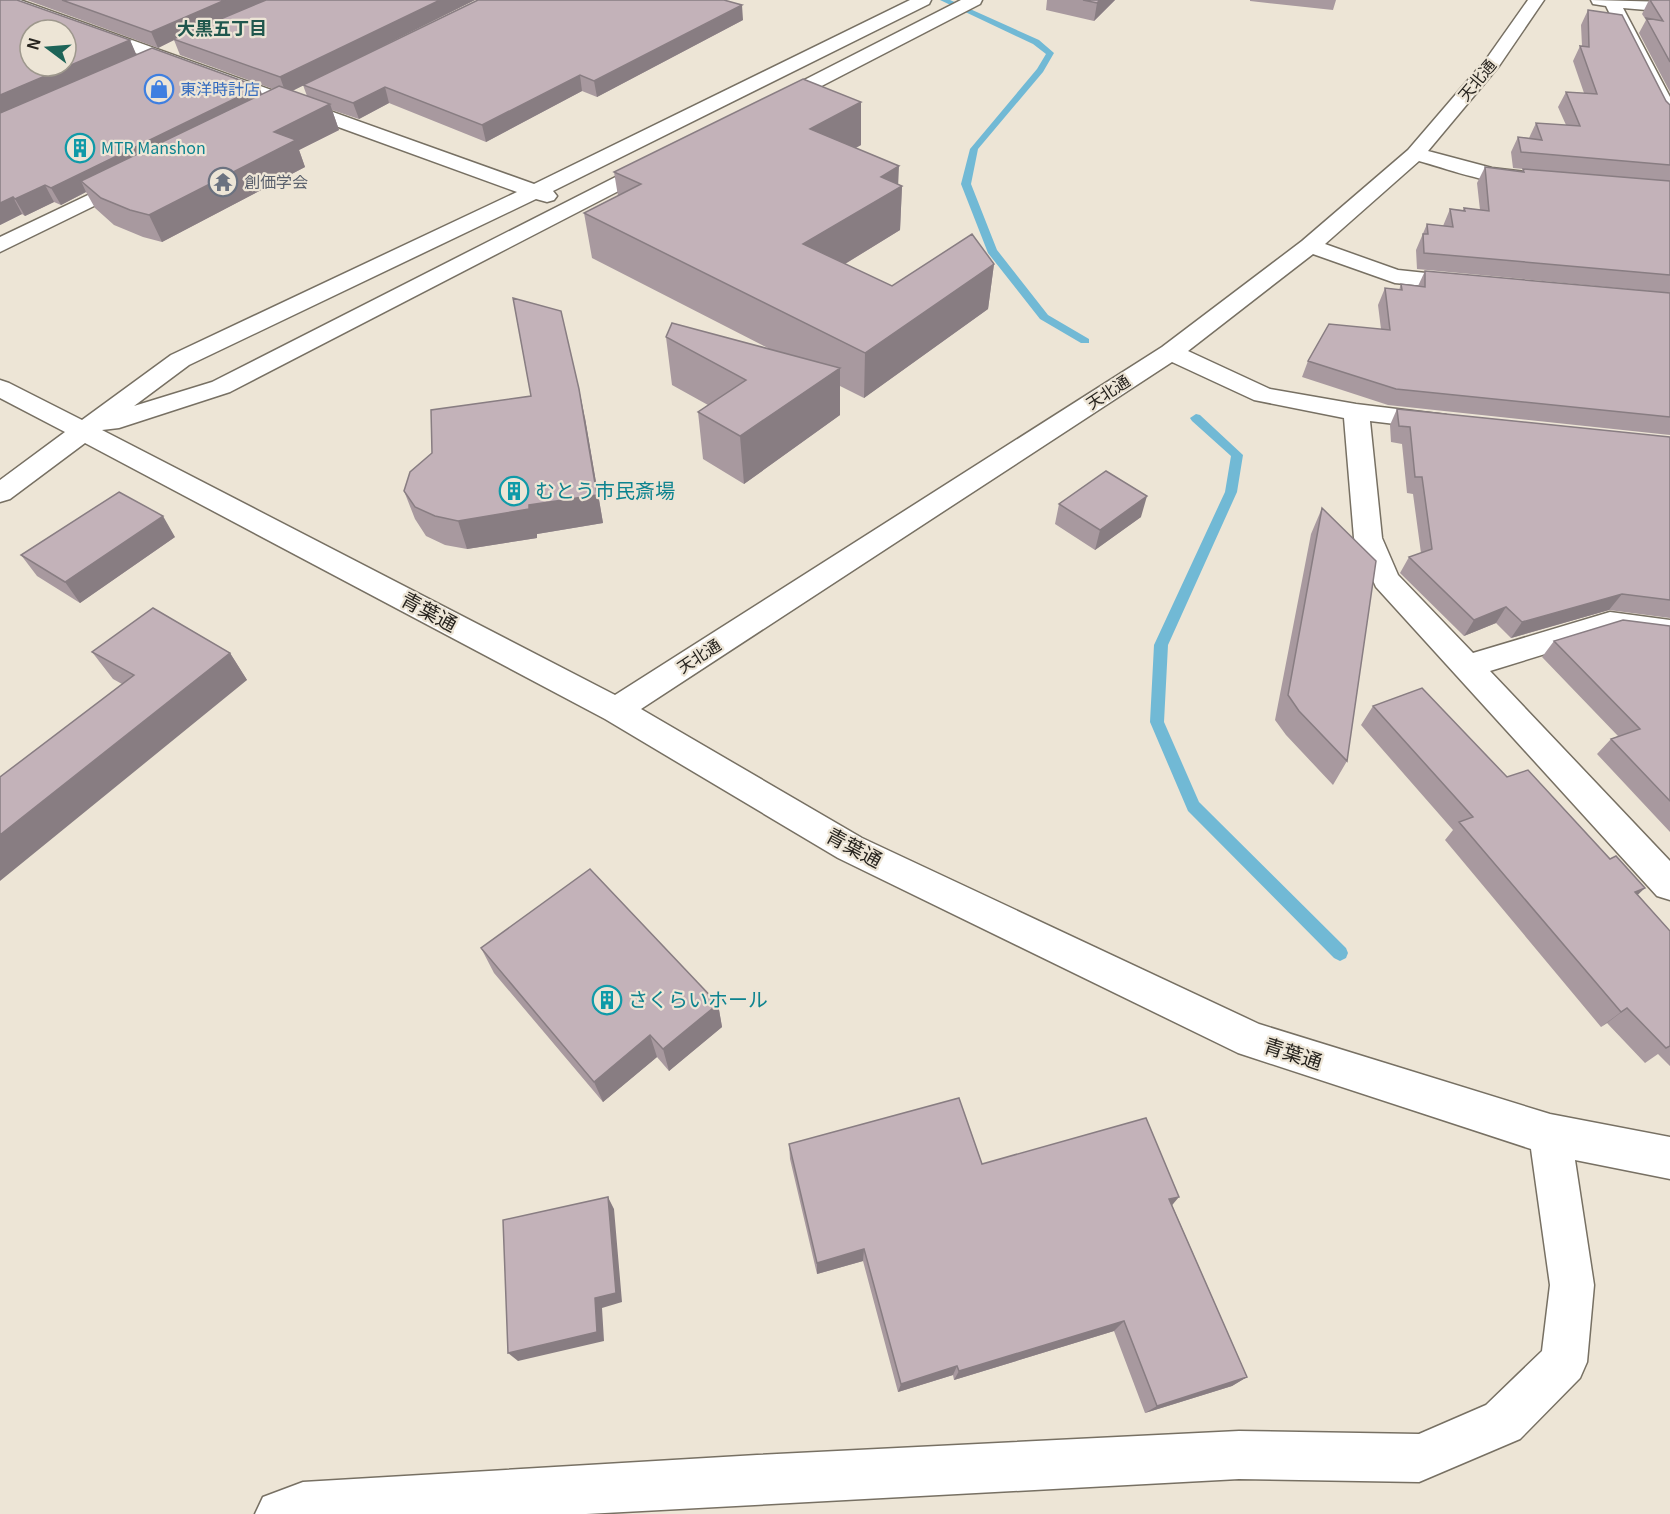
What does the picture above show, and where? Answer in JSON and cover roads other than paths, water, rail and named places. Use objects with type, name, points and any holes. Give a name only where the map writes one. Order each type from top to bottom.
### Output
[{"type":"street","points":[[753,114],[974,0]]},
{"type":"street","name":"天北通","points":[[616,710],[1171,352],[1226,312],[1310,246],[1415,154],[1493,62],[1536,0]]},
{"type":"street","points":[[6,1],[537,191],[572,207]]},
{"type":"street","points":[[1606,1],[1670,7]]},
{"type":"street","points":[[1606,1],[1641,57],[1670,114]]},
{"type":"street","points":[[0,493],[180,360],[537,191],[918,3]]},
{"type":"street","points":[[139,64],[182,46]]},
{"type":"street","points":[[1641,57],[1660,58]]},
{"type":"street","points":[[260,117],[313,91]]},
{"type":"street","points":[[82,431],[220,387],[679,152]]},
{"type":"street","points":[[1415,154],[1491,174],[1551,179]]},
{"type":"street","points":[[0,245],[146,174]]},
{"type":"street","points":[[1310,246],[1395,276],[1485,285]]},
{"type":"street","points":[[1171,352],[1263,395],[1356,412],[1461,423]]},
{"type":"street","name":"青葉通","points":[[0,388],[616,710],[850,848],[1252,1040],[1550,1135],[1670,1158]]},
{"type":"street","points":[[1356,412],[1368,538],[1386,580],[1670,885]]},
{"type":"street","points":[[1466,667],[1610,623],[1670,632]]},
{"type":"street","points":[[280,1514],[303,1507],[745,1480],[1239,1455],[1419,1458],[1503,1422],[1564,1362],[1572,1285],[1550,1135]]},
{"type":"waterway","points":[[944,0],[1036,42],[1050,53],[1040,70],[974,149],[966,184],[992,251],[1044,317],[1085,341]]},
{"type":"waterway","points":[[1196,418],[1237,455],[1231,492],[1161,645],[1157,722],[1193,806],[1340,953]]},
{"type":"place","name":"東洋時計店","points":[[159,89]]},
{"type":"place","name":"MTR Manshon","points":[[80,148]]},
{"type":"place","name":"創価学会","points":[[223,182]]},
{"type":"place","name":"むとう市民斎場","points":[[514,491]]},
{"type":"place","name":"さくらいホール","points":[[607,1000]]},
{"type":"district","name":"大黒五丁目","points":[[222,29]]}]
